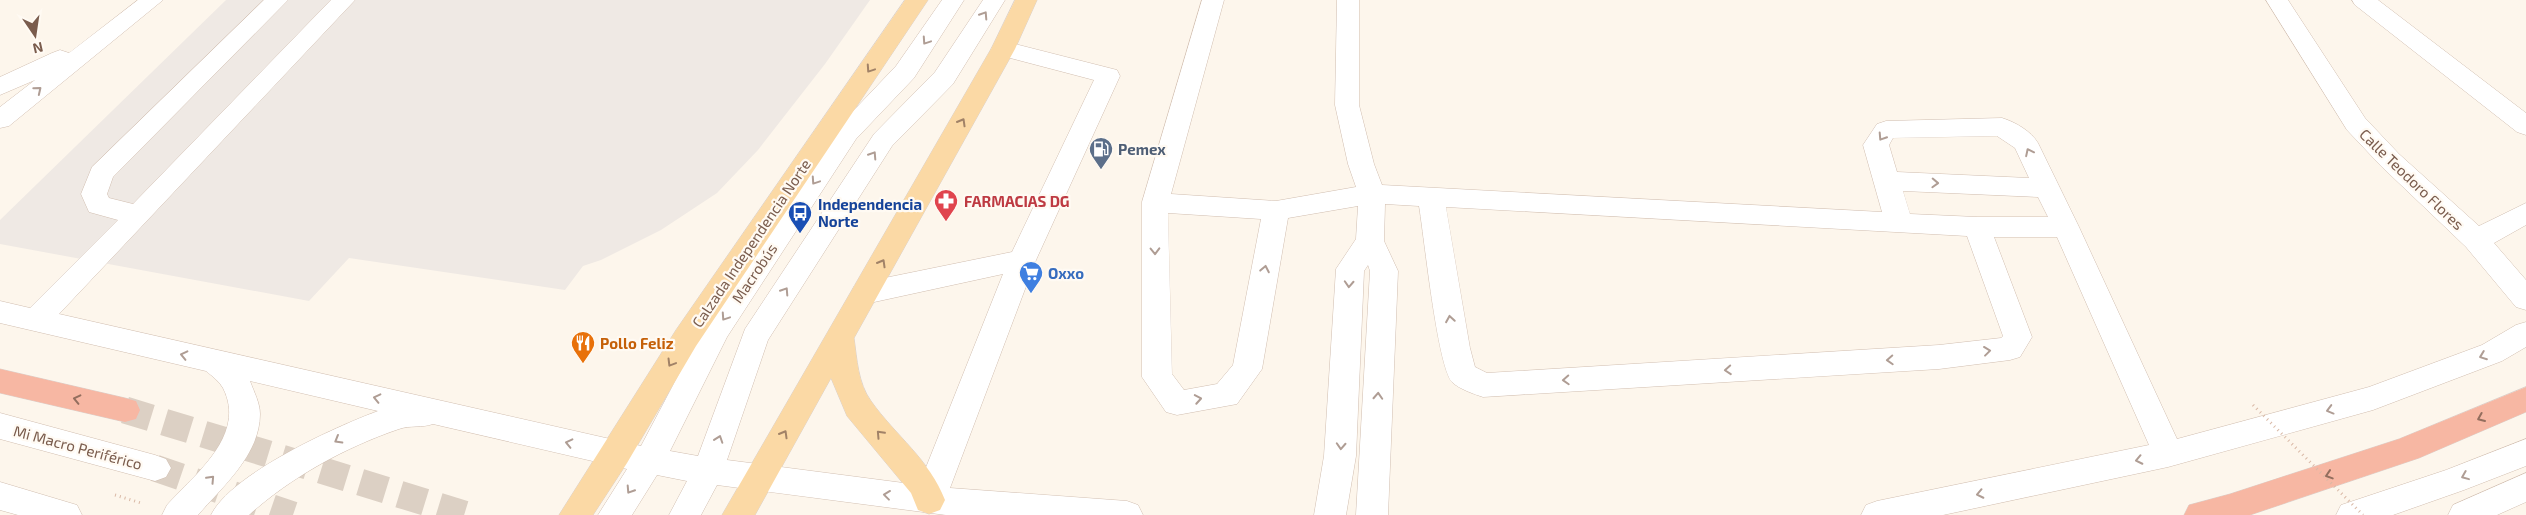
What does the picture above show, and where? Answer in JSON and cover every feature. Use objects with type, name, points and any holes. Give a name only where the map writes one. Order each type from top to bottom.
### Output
[{"type":"highway","points":[[0,381],[124,410]]},
{"type":"highway","points":[[2200,515],[2230,508],[2408,449],[2526,399]]},
{"type":"main road","name":"Calzada Independencia Norte","points":[[575,515],[616,454],[686,338],[918,0]]},
{"type":"main road","points":[[738,515],[1003,49],[1026,0]]},
{"type":"main road","points":[[839,337],[844,372],[858,407],[924,486],[929,500]]},
{"type":"street","points":[[0,120],[152,0]]},
{"type":"street","points":[[138,215],[98,205],[94,194],[101,173],[277,0]]},
{"type":"street","points":[[35,321],[344,0]]},
{"type":"street","name":"Macrobús","points":[[614,515],[649,462],[716,331],[847,133],[905,72],[953,0]]},
{"type":"street","points":[[685,515],[708,472],[755,337],[883,140],[944,78],[994,0]]},
{"type":"street","points":[[1212,0],[1155,202],[1157,377],[1177,403],[1226,395],[1247,370],[1276,211]]},
{"type":"street","points":[[1344,0],[1347,105],[1361,164],[1372,194],[1370,241],[1384,271],[1372,515]]},
{"type":"street","name":"Calle Teodoro Flores","points":[[2277,0],[2356,124],[2390,160],[2476,240],[2526,299]]},
{"type":"street","points":[[2363,0],[2526,126]]},
{"type":"street","points":[[0,88],[106,35]]},
{"type":"street","points":[[929,500],[1022,260],[1108,76],[1003,49]]},
{"type":"street","points":[[1899,222],[1876,145],[1886,130],[2002,127],[2025,143],[2066,227],[2168,454]]},
{"type":"street","points":[[1887,181],[2047,188]]},
{"type":"street","points":[[1155,202],[1276,211],[1372,194],[1977,227],[2066,227]]},
{"type":"street","points":[[1431,197],[1455,348],[1463,374],[1483,385],[1939,357],[2010,349],[2018,336],[1977,227]]},
{"type":"street","points":[[2476,240],[2526,213]]},
{"type":"street","points":[[1330,515],[1340,456],[1350,269],[1370,241]]},
{"type":"street","points":[[865,293],[1022,260]]},
{"type":"street","points":[[0,312],[649,462],[708,472],[759,477],[989,510],[1127,515]]},
{"type":"street","points":[[1876,515],[2168,454],[2373,398],[2492,353],[2526,332]]},
{"type":"street","points":[[178,515],[234,451],[243,429],[245,414],[243,400],[234,379],[216,362]]},
{"type":"street","points":[[227,515],[260,486],[346,436],[401,415],[452,415]]},
{"type":"street","name":"Mi Macro Periférico","points":[[0,426],[155,468]]},
{"type":"street","points":[[2352,515],[2453,481],[2526,452]]},
{"type":"street","points":[[2464,515],[2526,487]]},
{"type":"street","points":[[0,496],[66,515]]},
{"type":"path","points":[[2253,405],[2363,515]]},
{"type":"path","points":[[115,495],[141,503]]},
{"type":"shaded area","points":[[226,0],[870,0],[825,64],[758,150],[717,193],[661,230],[601,260],[583,266],[565,290],[349,258],[309,301],[0,244],[0,220]]},
{"type":"tunnel","points":[[125,410],[467,515]]},
{"type":"tunnel","points":[[155,468],[293,515]]},
{"type":"place","name":"Pemex","points":[[1101,170]]},
{"type":"place","name":"FARMACIAS DG","points":[[946,222]]},
{"type":"place","name":"Independencia Norte","points":[[800,234]]},
{"type":"place","name":"Oxxo","points":[[1031,294]]},
{"type":"place","name":"Pollo Feliz","points":[[583,364]]}]
